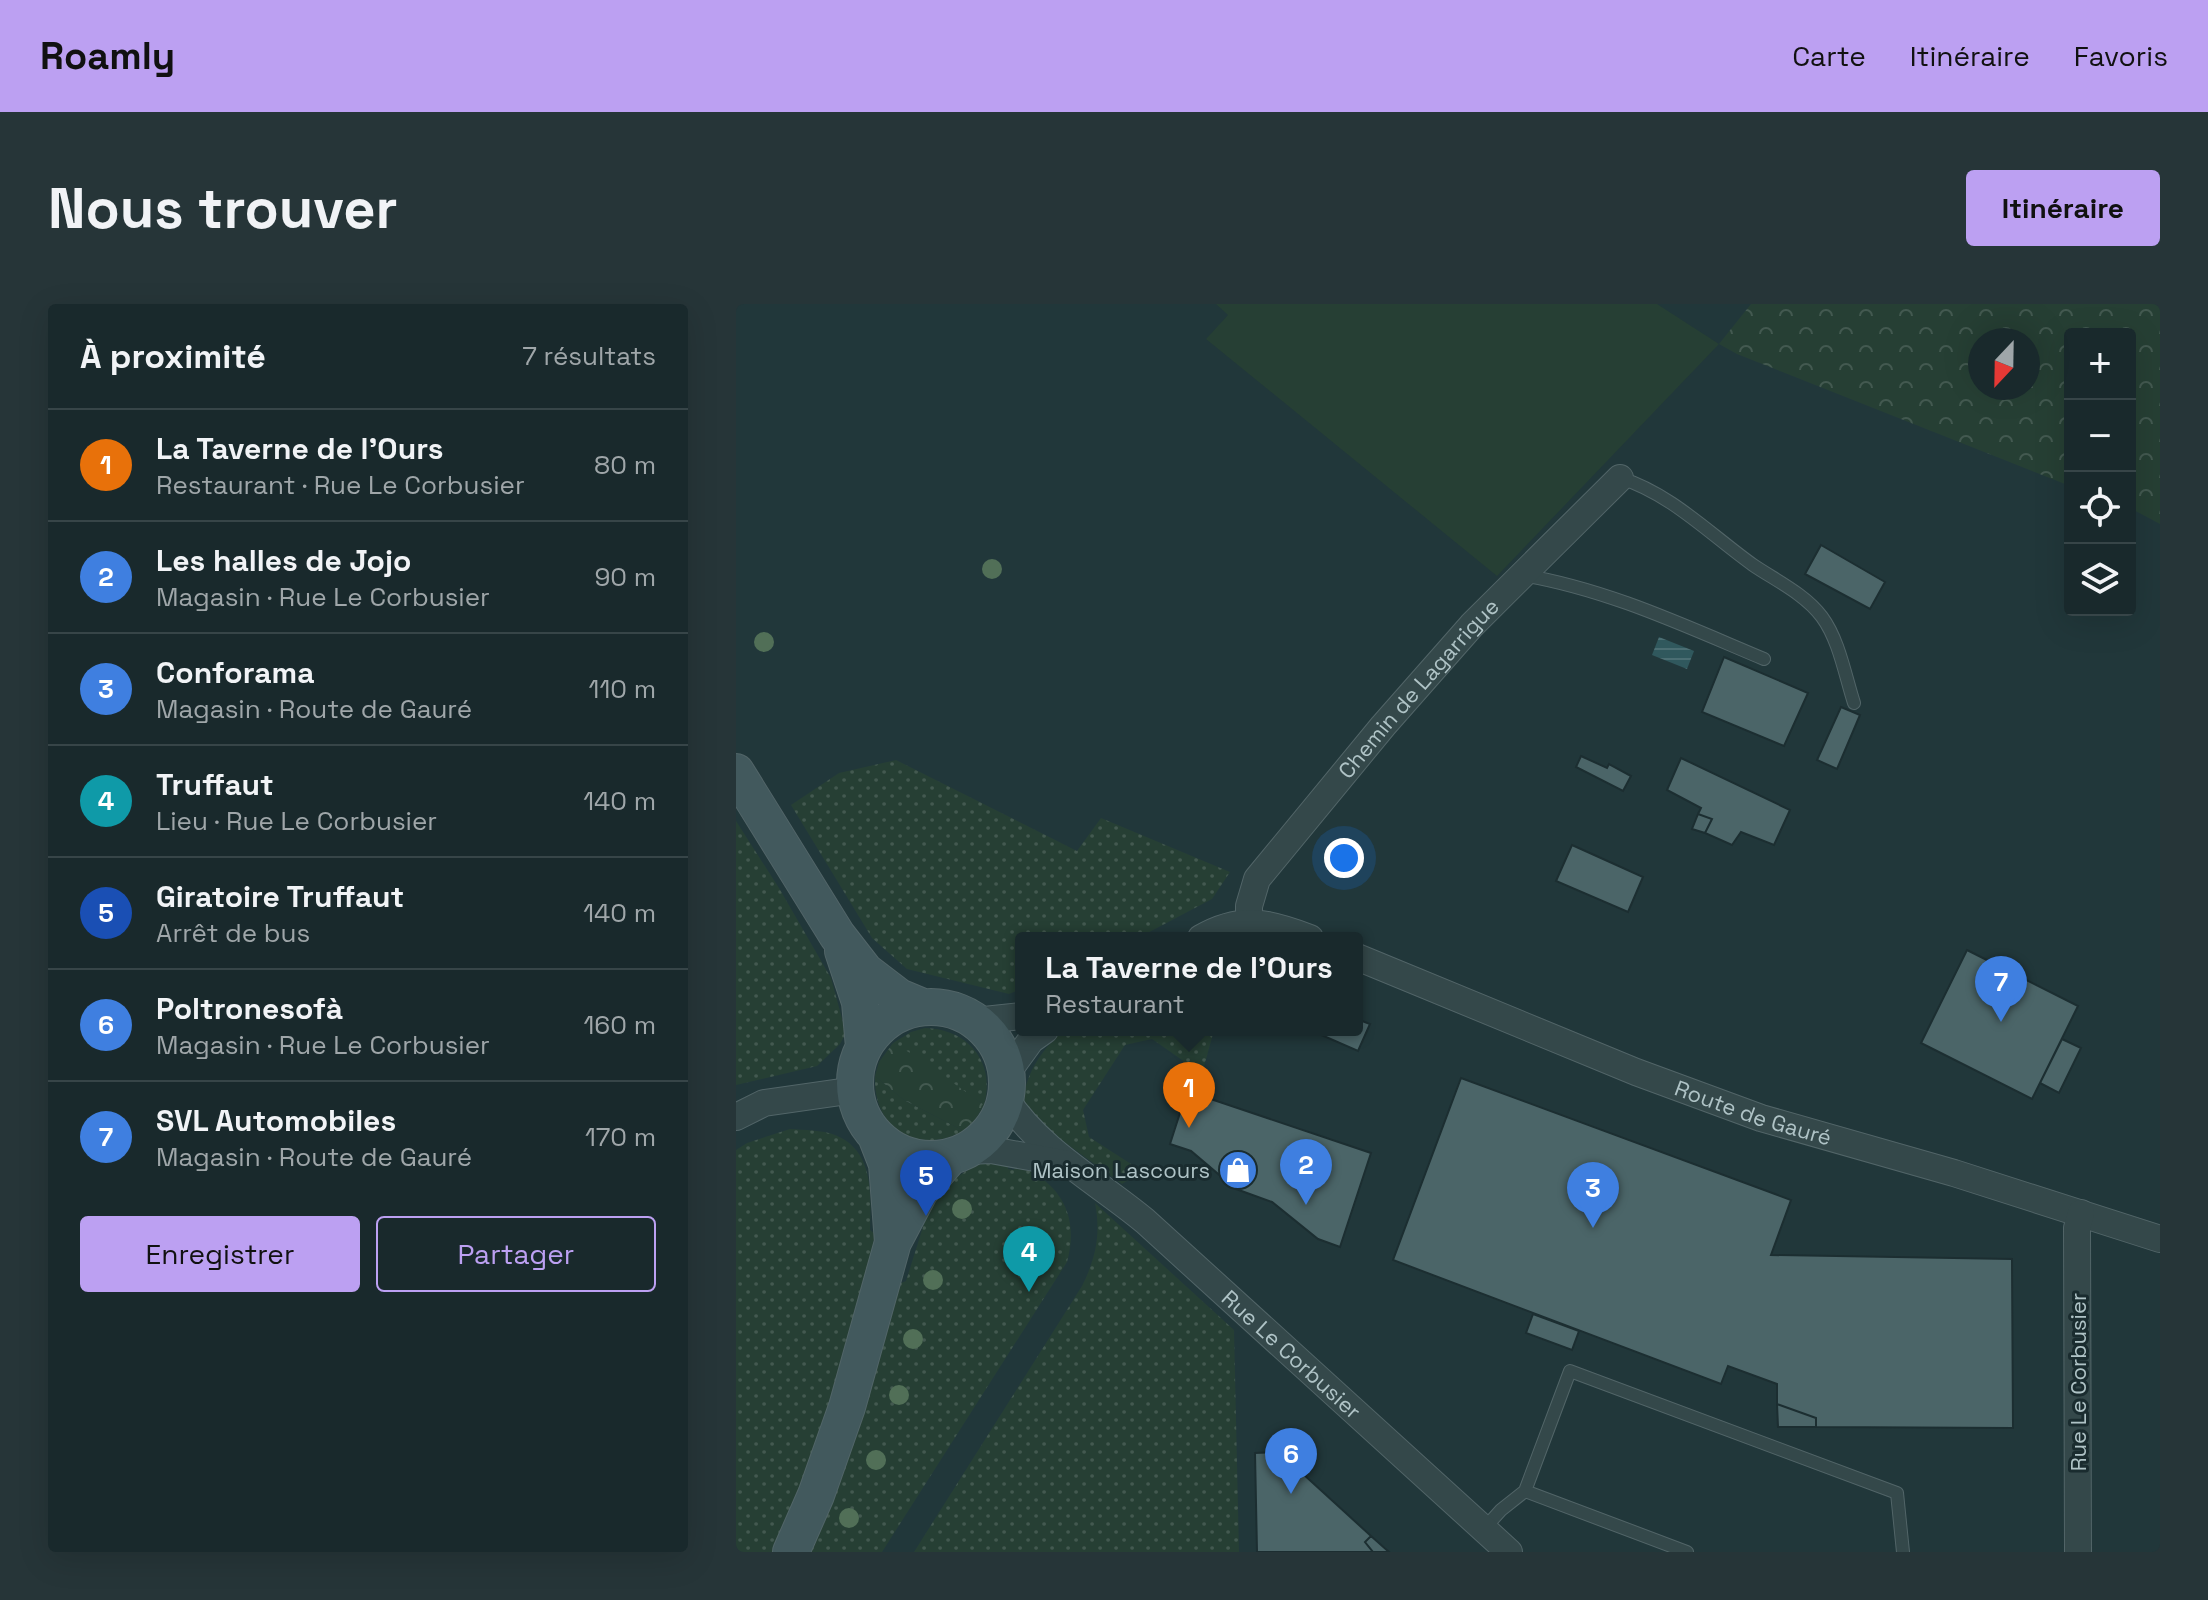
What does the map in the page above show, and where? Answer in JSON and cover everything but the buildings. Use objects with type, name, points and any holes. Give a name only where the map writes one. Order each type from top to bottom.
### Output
[{"type":"street","name":"Chemin de Lagarrigue","points":[[1249,922],[1249,906],[1257,879],[1422,681],[1472,625],[1620,478]]},
{"type":"street","points":[[736,772],[837,935],[865,971],[899,997],[923,1007]]},
{"type":"street","points":[[1212,932],[1249,922],[1296,932]]},
{"type":"street","points":[[837,935],[860,1002],[864,1047]]},
{"type":"street","name":"Route de Gauré","points":[[1363,959],[1636,1072],[1761,1118],[1954,1173],[2160,1239]]},
{"type":"street","points":[[958,1154],[930,1160],[910,1156],[891,1148],[876,1136],[866,1123],[855,1090],[858,1062],[864,1047],[889,1020],[905,1012],[923,1007],[959,1012],[975,1021],[996,1044],[1006,1086]]},
{"type":"street","points":[[975,1021],[1015,1017]]},
{"type":"street","points":[[791,1552],[816,1495],[847,1407],[893,1242],[920,1191],[958,1154],[981,1141],[992,1129],[1006,1086],[1031,1040],[1037,1036]]},
{"type":"street","name":"Rue Le Corbusier","points":[[1006,1086],[1016,1114],[1068,1164],[1145,1221],[1509,1552]]},
{"type":"street","points":[[736,1117],[764,1103],[855,1090]]},
{"type":"street","points":[[876,1136],[887,1164],[893,1242]]},
{"type":"street","name":"Rue Le Corbusier","points":[[958,1154],[991,1150],[1068,1164]]},
{"type":"street","name":"Rue Le Corbusier","points":[[2078,1552],[2077,1228],[2081,1213]]},
{"type":"lane","points":[[1620,478],[1635,482],[1662,498],[1821,615],[1830,631],[1854,703]]},
{"type":"lane","points":[[1522,575],[1558,581],[1609,597],[1764,659]]},
{"type":"lane","points":[[1483,1530],[1501,1510],[1525,1491],[1570,1371],[1897,1493],[1903,1552]]},
{"type":"lane","points":[[1525,1491],[1687,1552]]},
{"type":"green space","points":[[1216,304],[1657,304],[1719,344],[1497,576],[1206,339],[1228,315]]},
{"type":"green space","points":[[1751,304],[2160,304],[2160,524],[2136,511],[2136,328],[2064,328],[2064,484],[1737,354],[1719,344]]},
{"type":"green space","points":[[896,760],[1077,851],[1101,818],[1230,872],[1212,899],[1149,932],[1015,932],[1015,992],[1009,994],[907,969],[872,938],[791,805],[839,773]]},
{"type":"green space","points":[[736,821],[831,978],[846,1033],[840,1044],[817,1066],[736,1085]]},
{"type":"green space","points":[[925,1028],[954,1034],[975,1051],[986,1075],[984,1105],[893,1043]]},
{"type":"green space","points":[[1057,1036],[1212,1036],[1202,1074],[1152,1039],[1125,1045],[1083,1110],[1089,1137],[1142,1171],[1122,1184],[1043,1129],[1023,1100],[1028,1079]]},
{"type":"green space","points":[[893,1043],[984,1105],[964,1131],[904,1100],[875,1076],[879,1062]]},
{"type":"green space","points":[[875,1076],[904,1100],[964,1131],[947,1138],[930,1140],[902,1133],[882,1111],[876,1095]]},
{"type":"green space","points":[[790,1129],[835,1135],[857,1151],[868,1175],[870,1230],[875,1234],[860,1312],[822,1436],[775,1552],[736,1552],[736,1150],[747,1143]]},
{"type":"green space","points":[[1009,1163],[1008,1169],[1014,1170],[1016,1164],[1031,1171],[1044,1180],[1063,1202],[1071,1229],[1067,1262],[882,1552],[808,1552],[864,1401],[933,1195],[974,1165]]},
{"type":"green space","points":[[1095,1203],[1234,1330],[1239,1552],[914,1552],[1082,1286],[1096,1246]]},
{"type":"water","points":[[1659,637],[1694,651],[1687,669],[1652,655]]},
{"type":"place","name":"SVL Automobiles","points":[[2001,1022]]},
{"type":"place","name":"La Taverne de l'Ours","points":[[1189,1128]]},
{"type":"place","name":"Maison Lascours","points":[[1238,1170]]},
{"type":"place","name":"Les halles de Jojo","points":[[1306,1205]]},
{"type":"place","name":"Giratoire Truffaut","points":[[926,1216]]},
{"type":"place","name":"Conforama","points":[[1593,1228]]},
{"type":"place","name":"Truffaut","points":[[1029,1292]]},
{"type":"place","name":"Poltronesofà","points":[[1291,1494]]}]
